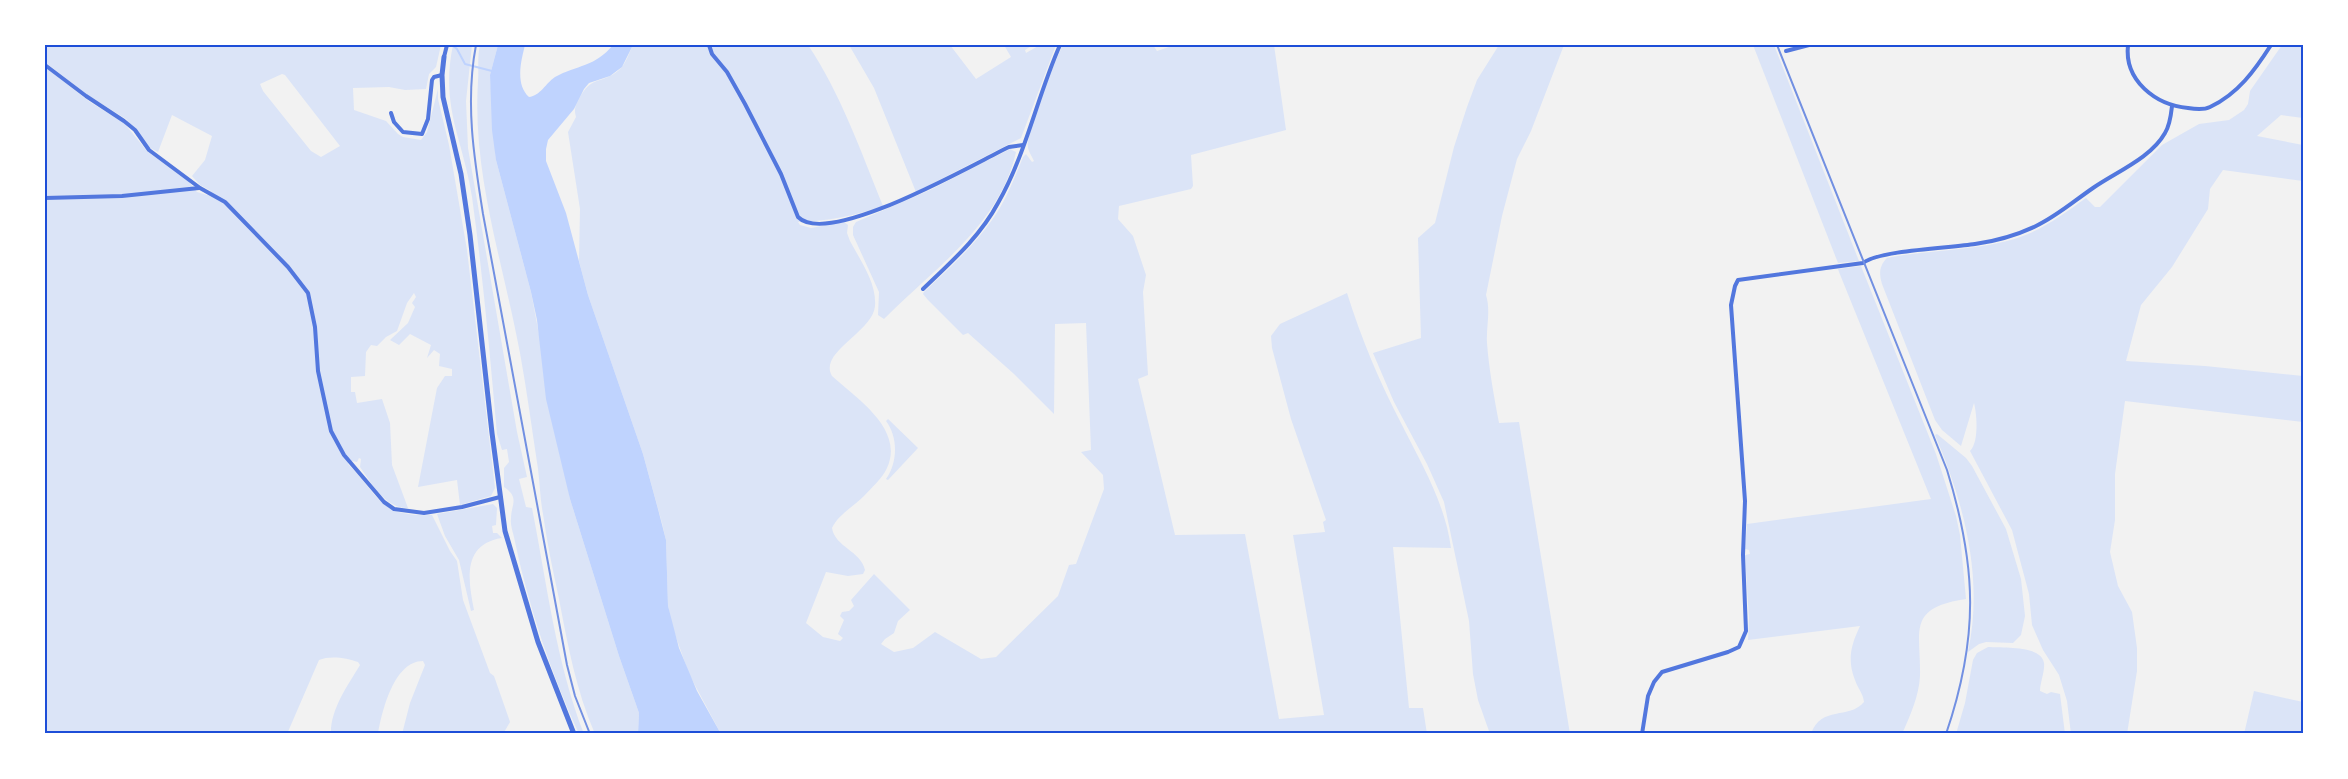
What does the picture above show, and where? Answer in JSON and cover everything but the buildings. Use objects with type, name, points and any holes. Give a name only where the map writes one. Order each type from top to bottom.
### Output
[{"type":"street","points":[[447,45],[442,75],[443,97],[461,174],[470,235],[506,531],[537,642],[574,734]]},
{"type":"street","points":[[709,45],[712,54],[732,80],[776,165],[798,218],[803,222],[813,225],[852,220],[925,190],[1009,147],[1023,145]]},
{"type":"street","points":[[923,289],[956,258],[990,217],[1006,189],[1060,45]]},
{"type":"street","points":[[1786,51],[1809,45]]},
{"type":"street","points":[[2128,45],[2130,65],[2145,91],[2159,101],[2172,106],[2208,108],[2231,94],[2254,72],[2271,45]]},
{"type":"street","points":[[45,65],[124,121],[135,130],[149,150],[200,188],[225,201],[288,267],[308,293],[315,327],[318,371],[331,431],[344,455],[384,502],[394,509],[424,513],[462,507],[501,497]]},
{"type":"street","points":[[391,112],[394,122],[403,132],[422,134],[428,119],[432,80],[442,75]]},
{"type":"street","points":[[1642,734],[1648,696],[1654,682],[1662,672],[1739,647],[1746,631],[1743,555],[1745,490],[1731,305],[1738,280],[1863,263],[1869,258],[1885,254],[1975,244],[2010,237],[2037,226],[2063,210],[2152,148],[2165,133],[2172,106]]},
{"type":"street","points":[[45,198],[122,196],[200,188]]},
{"type":"shaded area","points":[[45,45],[441,45],[436,67],[429,74],[426,89],[353,88],[354,110],[386,121],[403,137],[421,140],[427,132],[438,89],[467,250],[495,488],[491,496],[460,505],[457,480],[418,487],[437,388],[445,376],[452,376],[452,369],[439,366],[440,354],[434,350],[427,358],[431,345],[410,334],[399,345],[390,340],[408,323],[415,307],[412,303],[416,297],[414,293],[407,303],[397,331],[377,346],[371,345],[366,352],[365,376],[351,377],[351,392],[355,392],[357,403],[382,399],[390,423],[392,465],[408,508],[393,504],[380,494],[360,467],[361,459],[348,464],[382,503],[390,508],[401,513],[432,515],[457,561],[463,600],[510,722],[503,734],[402,734],[410,703],[425,665],[423,661],[413,663],[397,678],[386,701],[378,734],[331,734],[333,716],[345,689],[360,665],[358,662],[333,657],[319,660],[287,734],[45,734],[45,67],[90,102],[124,123],[147,151],[188,181],[197,192],[207,195],[211,191],[200,185],[192,176],[205,160],[212,136],[172,115],[158,152],[150,148],[126,119],[86,94],[45,62]],"holes":[[[282,74],[340,146],[321,157],[311,151],[263,91],[260,84]]]},
{"type":"shaded area","points":[[453,45],[472,45],[466,101],[468,148],[517,432],[527,477],[519,479],[526,507],[532,508],[559,651],[584,734],[579,734],[559,688],[534,616],[512,528],[511,514],[514,502],[512,495],[504,487],[504,468],[509,462],[507,449],[502,450],[497,434],[472,197],[451,105],[449,87]]},
{"type":"shaded area","points":[[480,45],[498,45],[490,75],[496,160],[531,292],[570,499],[639,713],[638,734],[595,734],[569,651],[546,536],[520,353],[484,184],[477,116]]},
{"type":"shaded area","points":[[633,45],[808,45],[831,83],[883,206],[841,217],[798,222],[800,225],[811,228],[844,222],[848,225],[847,233],[850,241],[871,280],[875,297],[872,315],[839,350],[830,367],[832,376],[865,404],[884,428],[891,454],[887,468],[880,479],[842,515],[832,528],[838,540],[859,558],[865,570],[863,574],[848,576],[826,572],[806,623],[823,637],[840,641],[843,638],[838,634],[844,620],[840,616],[842,612],[849,611],[854,606],[851,600],[874,574],[910,610],[898,621],[894,633],[881,644],[894,652],[913,648],[935,632],[981,659],[996,657],[1058,596],[1069,565],[1076,564],[1104,489],[1103,475],[1081,452],[1091,450],[1086,323],[1055,324],[1054,414],[968,333],[963,335],[923,294],[985,230],[1006,198],[1023,157],[1026,154],[1032,162],[1034,161],[1028,148],[1032,128],[1048,80],[1063,45],[1153,45],[1157,51],[1175,45],[1274,45],[1286,130],[1191,155],[1193,186],[1191,189],[1119,206],[1118,219],[1133,236],[1146,275],[1143,292],[1148,375],[1138,379],[1175,535],[1245,534],[1279,719],[1324,715],[1293,535],[1325,532],[1323,522],[1326,520],[1291,419],[1272,348],[1271,336],[1280,324],[1347,293],[1358,327],[1379,377],[1425,470],[1444,515],[1448,531],[1451,548],[1393,547],[1409,708],[1423,708],[1427,734],[721,734],[689,674],[671,623],[668,606],[666,540],[662,523],[643,454],[588,295],[579,261],[580,209],[568,132],[576,117],[576,106],[584,91],[593,83],[619,70]]},
{"type":"shaded area","points":[[849,45],[950,45],[976,79],[1011,57],[1004,45],[1033,45],[1025,50],[1026,53],[1040,45],[1056,45],[1021,138],[916,192],[874,88]]},
{"type":"shaded area","points":[[1499,45],[1564,45],[1531,131],[1517,159],[1502,216],[1486,295],[1488,353],[1499,423],[1519,422],[1570,734],[1490,734],[1478,700],[1473,674],[1469,621],[1444,502],[1394,402],[1373,353],[1421,338],[1418,238],[1435,223],[1454,147],[1467,107],[1477,80]]},
{"type":"shaded area","points":[[1753,45],[1774,45],[1859,261],[1838,263]]},
{"type":"shaded area","points":[[2282,45],[2303,45],[2303,118],[2281,115],[2257,136],[2303,145],[2303,181],[2223,170],[2210,189],[2208,209],[2172,267],[2141,305],[2126,361],[2303,376],[2303,422],[2125,401],[2115,474],[2115,520],[2110,552],[2118,586],[2132,612],[2137,648],[2137,671],[2127,734],[2071,734],[2067,701],[2059,675],[2043,650],[2032,625],[2029,594],[2012,530],[1970,451],[1976,435],[1974,403],[1961,446],[1942,430],[1935,420],[1882,284],[1881,267],[1887,258],[1977,247],[2012,240],[2058,218],[2086,198],[2095,207],[2100,207],[2162,145],[2199,124],[2229,120],[2244,110],[2248,104],[2250,91]]},
{"type":"shaded area","points":[[1010,149],[1016,152],[1008,178],[980,224],[943,264],[884,319],[878,315],[879,292],[853,235],[856,222],[930,190]]},
{"type":"shaded area","points":[[1861,266],[1936,454],[1956,516],[1966,599],[1934,608],[1925,615],[1919,634],[1918,691],[1902,734],[1811,734],[1821,719],[1851,711],[1864,702],[1851,666],[1852,646],[1860,626],[1748,640],[1745,555],[1750,554],[1749,550],[1745,549],[1747,524],[1931,499],[1838,269]]},
{"type":"shaded area","points":[[888,419],[918,448],[888,480],[886,479],[893,465],[895,450],[893,434],[886,421]]},
{"type":"shaded area","points":[[1937,434],[1966,458],[1972,466],[2006,529],[2021,579],[2025,616],[2021,635],[2013,643],[1986,642],[1968,652],[1974,596],[1972,569],[1955,487],[1935,435]]},
{"type":"shaded area","points":[[493,504],[497,508],[496,525],[492,526],[493,533],[497,533],[502,538],[489,542],[474,556],[471,565],[470,587],[474,610],[471,611],[459,560],[445,536],[437,514]]},
{"type":"shaded area","points":[[1988,647],[2029,650],[2041,657],[2044,666],[2040,691],[2047,694],[2051,692],[2060,694],[2065,734],[1956,734],[1965,703],[1973,660],[1977,653]]},
{"type":"shaded area","points":[[2254,691],[2303,702],[2303,734],[2244,734]]},
{"type":"water","points":[[498,45],[525,45],[521,79],[522,86],[529,97],[540,92],[555,77],[599,58],[613,45],[633,45],[622,67],[610,76],[589,83],[584,89],[574,109],[548,140],[546,161],[566,213],[588,295],[643,454],[666,540],[668,606],[679,648],[697,691],[721,734],[638,734],[639,713],[570,499],[546,399],[537,320],[531,292],[496,160],[492,130],[490,75]]},
{"type":"waterway","points":[[452,45],[457,49],[465,64],[492,71]]},
{"type":"railway","points":[[476,45],[471,109],[483,214],[567,665],[575,696],[590,734]]},
{"type":"railway","points":[[1777,45],[1947,470],[1957,505],[1969,571],[1969,633],[1957,699],[1946,734]]}]
